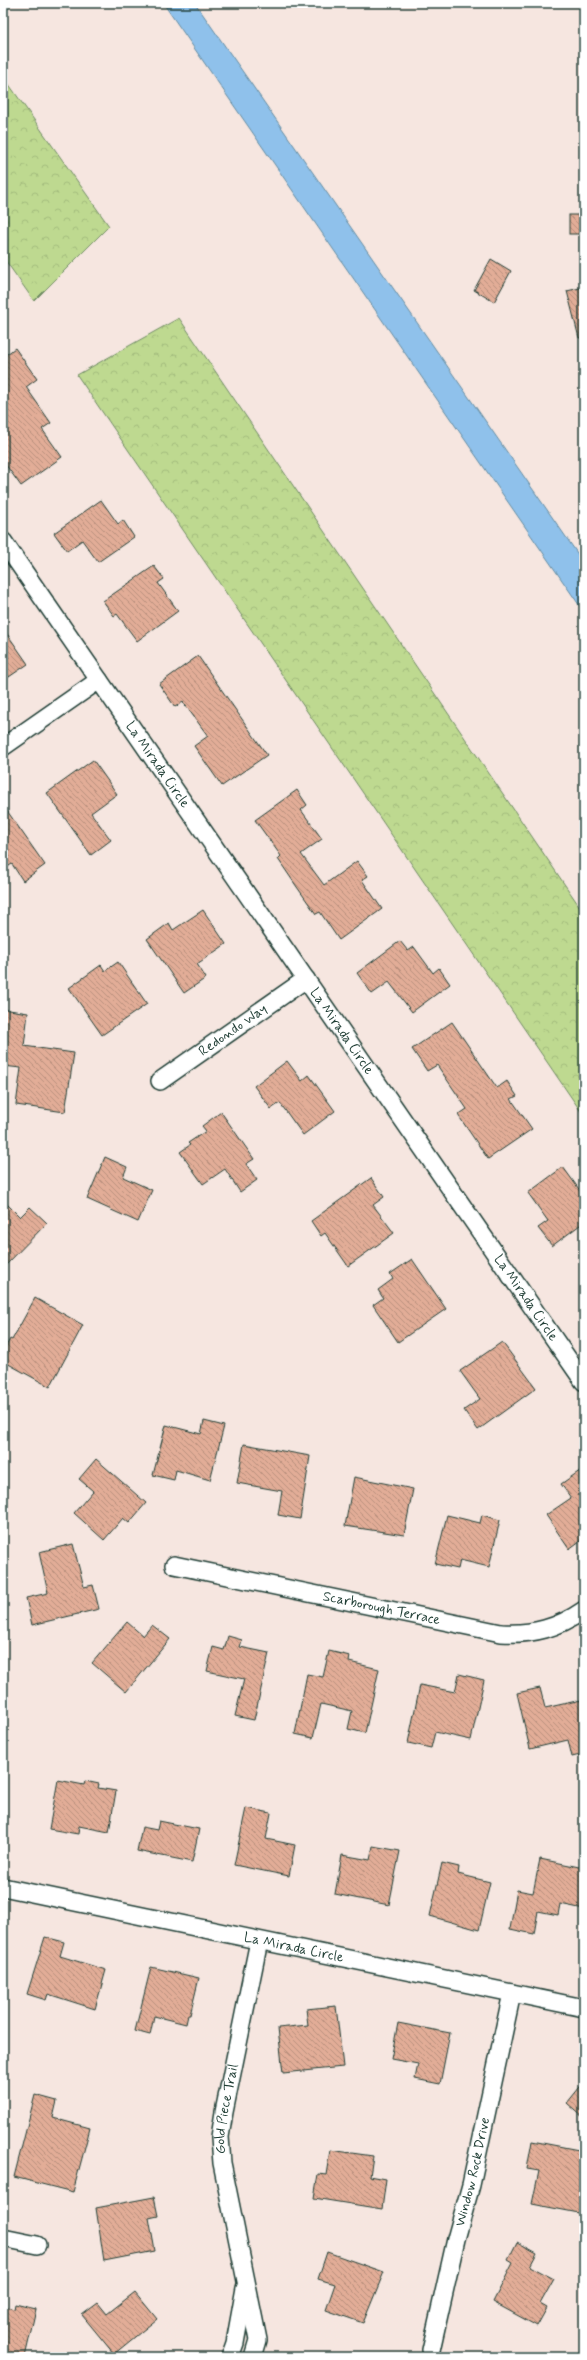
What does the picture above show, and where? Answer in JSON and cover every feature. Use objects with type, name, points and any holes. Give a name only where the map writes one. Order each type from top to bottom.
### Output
[{"type":"street","name":"La Mirada Circle","points":[[3,541],[584,1382]]},
{"type":"street","points":[[3,747],[99,680]]},
{"type":"street","name":"Redondo Way","points":[[160,1081],[306,980]]},
{"type":"street","name":"Scarborough Terrace","points":[[174,1565],[501,1633],[528,1634],[541,1631],[566,1622],[584,1610]]},
{"type":"street","name":"La Mirada Circle","points":[[3,1887],[584,2008]]},
{"type":"street","name":"Gold Piece Trail","points":[[253,2357],[258,2340],[222,2163],[220,2138],[259,1940]]},
{"type":"street","name":"Window Rock Drive","points":[[431,2350],[456,2239],[471,2185],[512,1993]]},
{"type":"street","points":[[3,2238],[37,2246]]},
{"type":"street","name":"Gold Piece Trail","points":[[230,2357],[235,2343],[246,2278]]},
{"type":"green space","points":[[3,76],[109,226],[34,301],[3,257]]},
{"type":"green space","points":[[179,318],[584,913],[584,1116],[77,375]]},
{"type":"water","points":[[163,3],[195,3],[584,563],[584,612]]},
{"type":"building","points":[[569,215],[584,215],[584,234],[569,234]]},
{"type":"building","points":[[491,259],[511,271],[494,302],[474,290]]},
{"type":"building","points":[[584,287],[584,337],[579,338],[567,291]]},
{"type":"building","points":[[15,348],[37,379],[26,387],[51,423],[42,429],[62,457],[21,486],[3,461],[3,357]]},
{"type":"building","points":[[101,500],[118,524],[123,520],[134,537],[98,562],[82,540],[67,551],[54,533]]},
{"type":"building","points":[[154,566],[164,579],[158,583],[178,611],[137,641],[117,614],[114,616],[103,601]]},
{"type":"building","points":[[3,628],[28,664],[3,681]]},
{"type":"building","points":[[198,656],[267,755],[222,786],[194,746],[208,736],[183,702],[175,707],[159,684]]},
{"type":"building","points":[[93,760],[117,794],[91,813],[111,840],[91,855],[47,793]]},
{"type":"building","points":[[297,790],[307,805],[301,810],[322,839],[301,854],[324,885],[357,861],[368,876],[362,880],[382,909],[339,940],[320,912],[316,914],[297,887],[278,859],[281,856],[255,820]]},
{"type":"building","points":[[3,805],[45,865],[23,881],[12,864],[3,870]]},
{"type":"building","points":[[203,910],[226,944],[197,964],[206,978],[184,993],[147,939],[169,923],[173,930]]},
{"type":"building","points":[[400,941],[408,951],[414,947],[433,973],[439,968],[450,984],[412,1012],[389,982],[372,994],[357,973]]},
{"type":"building","points":[[118,962],[147,1004],[102,1035],[69,988],[101,965],[105,971]]},
{"type":"building","points":[[3,1009],[28,1013],[24,1046],[74,1053],[65,1112],[16,1105],[21,1068],[3,1066]]},
{"type":"building","points":[[452,1022],[497,1088],[507,1081],[517,1096],[511,1099],[532,1129],[488,1159],[458,1115],[467,1109],[437,1065],[427,1071],[412,1049]]},
{"type":"building","points":[[287,1061],[302,1081],[309,1075],[335,1111],[303,1135],[280,1103],[271,1109],[254,1086]]},
{"type":"building","points":[[221,1112],[254,1159],[246,1164],[257,1180],[240,1192],[225,1169],[203,1184],[180,1152],[190,1145],[188,1143],[206,1131],[202,1126]]},
{"type":"building","points":[[105,1157],[127,1167],[123,1177],[152,1190],[138,1222],[87,1199]]},
{"type":"building","points":[[563,1167],[584,1196],[584,1222],[552,1246],[538,1228],[548,1221],[528,1193]]},
{"type":"building","points":[[371,1178],[384,1197],[373,1205],[394,1233],[348,1266],[325,1233],[321,1236],[311,1221]]},
{"type":"building","points":[[3,1200],[20,1217],[30,1207],[47,1223],[3,1268]]},
{"type":"building","points":[[412,1259],[446,1309],[398,1342],[373,1305],[383,1298],[378,1290],[393,1279],[390,1274]]},
{"type":"building","points":[[35,1298],[83,1325],[50,1387],[3,1361],[3,1352],[10,1339],[12,1340]]},
{"type":"building","points":[[502,1342],[536,1388],[478,1430],[464,1410],[480,1399],[460,1371]]},
{"type":"building","points":[[204,1421],[224,1426],[210,1480],[176,1470],[174,1480],[153,1475],[166,1425],[201,1434]]},
{"type":"building","points":[[244,1444],[310,1456],[300,1519],[278,1515],[282,1491],[237,1483]]},
{"type":"building","points":[[96,1459],[146,1503],[129,1523],[123,1518],[104,1540],[74,1513],[93,1491],[79,1479]]},
{"type":"building","points":[[584,1468],[584,1538],[569,1549],[546,1515],[571,1498],[561,1484]]},
{"type":"building","points":[[354,1477],[413,1489],[404,1535],[345,1526]]},
{"type":"building","points":[[447,1515],[480,1523],[482,1515],[500,1520],[489,1567],[460,1560],[458,1569],[435,1564]]},
{"type":"building","points":[[73,1544],[84,1587],[93,1585],[99,1609],[32,1625],[26,1598],[48,1593],[39,1552]]},
{"type":"building","points":[[127,1622],[143,1636],[152,1625],[170,1639],[126,1692],[92,1663]]},
{"type":"building","points":[[228,1636],[242,1640],[240,1647],[269,1653],[254,1720],[235,1716],[244,1679],[207,1671],[213,1647],[224,1650]]},
{"type":"building","points":[[329,1651],[350,1656],[349,1662],[379,1669],[365,1733],[348,1729],[352,1711],[321,1704],[313,1738],[295,1734],[307,1674],[323,1677]]},
{"type":"building","points":[[459,1674],[484,1680],[471,1740],[435,1732],[431,1748],[408,1743],[420,1685],[455,1692]]},
{"type":"building","points":[[540,1688],[545,1708],[581,1700],[584,1711],[584,1754],[572,1757],[568,1740],[530,1749],[517,1693]]},
{"type":"building","points":[[58,1780],[84,1785],[85,1781],[99,1784],[98,1788],[116,1791],[109,1832],[79,1826],[78,1834],[49,1829]]},
{"type":"building","points":[[246,1808],[271,1813],[266,1839],[295,1845],[289,1876],[234,1865]]},
{"type":"building","points":[[159,1821],[199,1829],[192,1862],[137,1851],[142,1827],[157,1830]]},
{"type":"building","points":[[373,1846],[400,1851],[389,1905],[335,1894],[342,1855],[370,1860]]},
{"type":"building","points":[[540,1859],[584,1868],[584,1909],[560,1904],[558,1915],[538,1911],[534,1934],[510,1929],[517,1890],[533,1893]]},
{"type":"building","points":[[442,1863],[459,1867],[458,1874],[490,1882],[479,1930],[430,1916]]},
{"type":"building","points":[[45,1937],[64,1942],[60,1956],[106,1970],[95,2009],[48,1994],[46,2000],[27,1994]]},
{"type":"building","points":[[151,1967],[199,1978],[190,2015],[188,2015],[186,2024],[154,2016],[150,2035],[135,2031]]},
{"type":"building","points":[[336,2006],[343,2067],[283,2073],[278,2028],[308,2025],[306,2009]]},
{"type":"building","points":[[398,2023],[450,2033],[440,2084],[415,2079],[418,2064],[391,2059]]},
{"type":"building","points":[[584,2082],[584,2118],[567,2103]]},
{"type":"building","points":[[35,2095],[57,2101],[53,2118],[90,2128],[73,2192],[14,2177]]},
{"type":"building","points":[[532,2141],[584,2151],[584,2166],[579,2190],[584,2191],[584,2214],[532,2204],[539,2171],[527,2169]]},
{"type":"building","points":[[330,2150],[373,2156],[370,2176],[386,2179],[382,2209],[314,2198],[318,2174],[326,2175]]},
{"type":"building","points":[[154,2197],[158,2216],[149,2218],[155,2251],[104,2261],[96,2208]]},
{"type":"building","points":[[517,2242],[537,2253],[530,2266],[554,2279],[540,2304],[547,2308],[537,2326],[493,2302],[513,2263],[508,2260]]},
{"type":"building","points":[[327,2252],[384,2272],[363,2323],[326,2310],[335,2284],[318,2279]]},
{"type":"building","points":[[135,2292],[157,2319],[114,2354],[82,2315],[98,2303],[107,2314]]},
{"type":"building","points":[[15,2304],[36,2309],[25,2357],[3,2357],[3,2306],[14,2309]]}]
